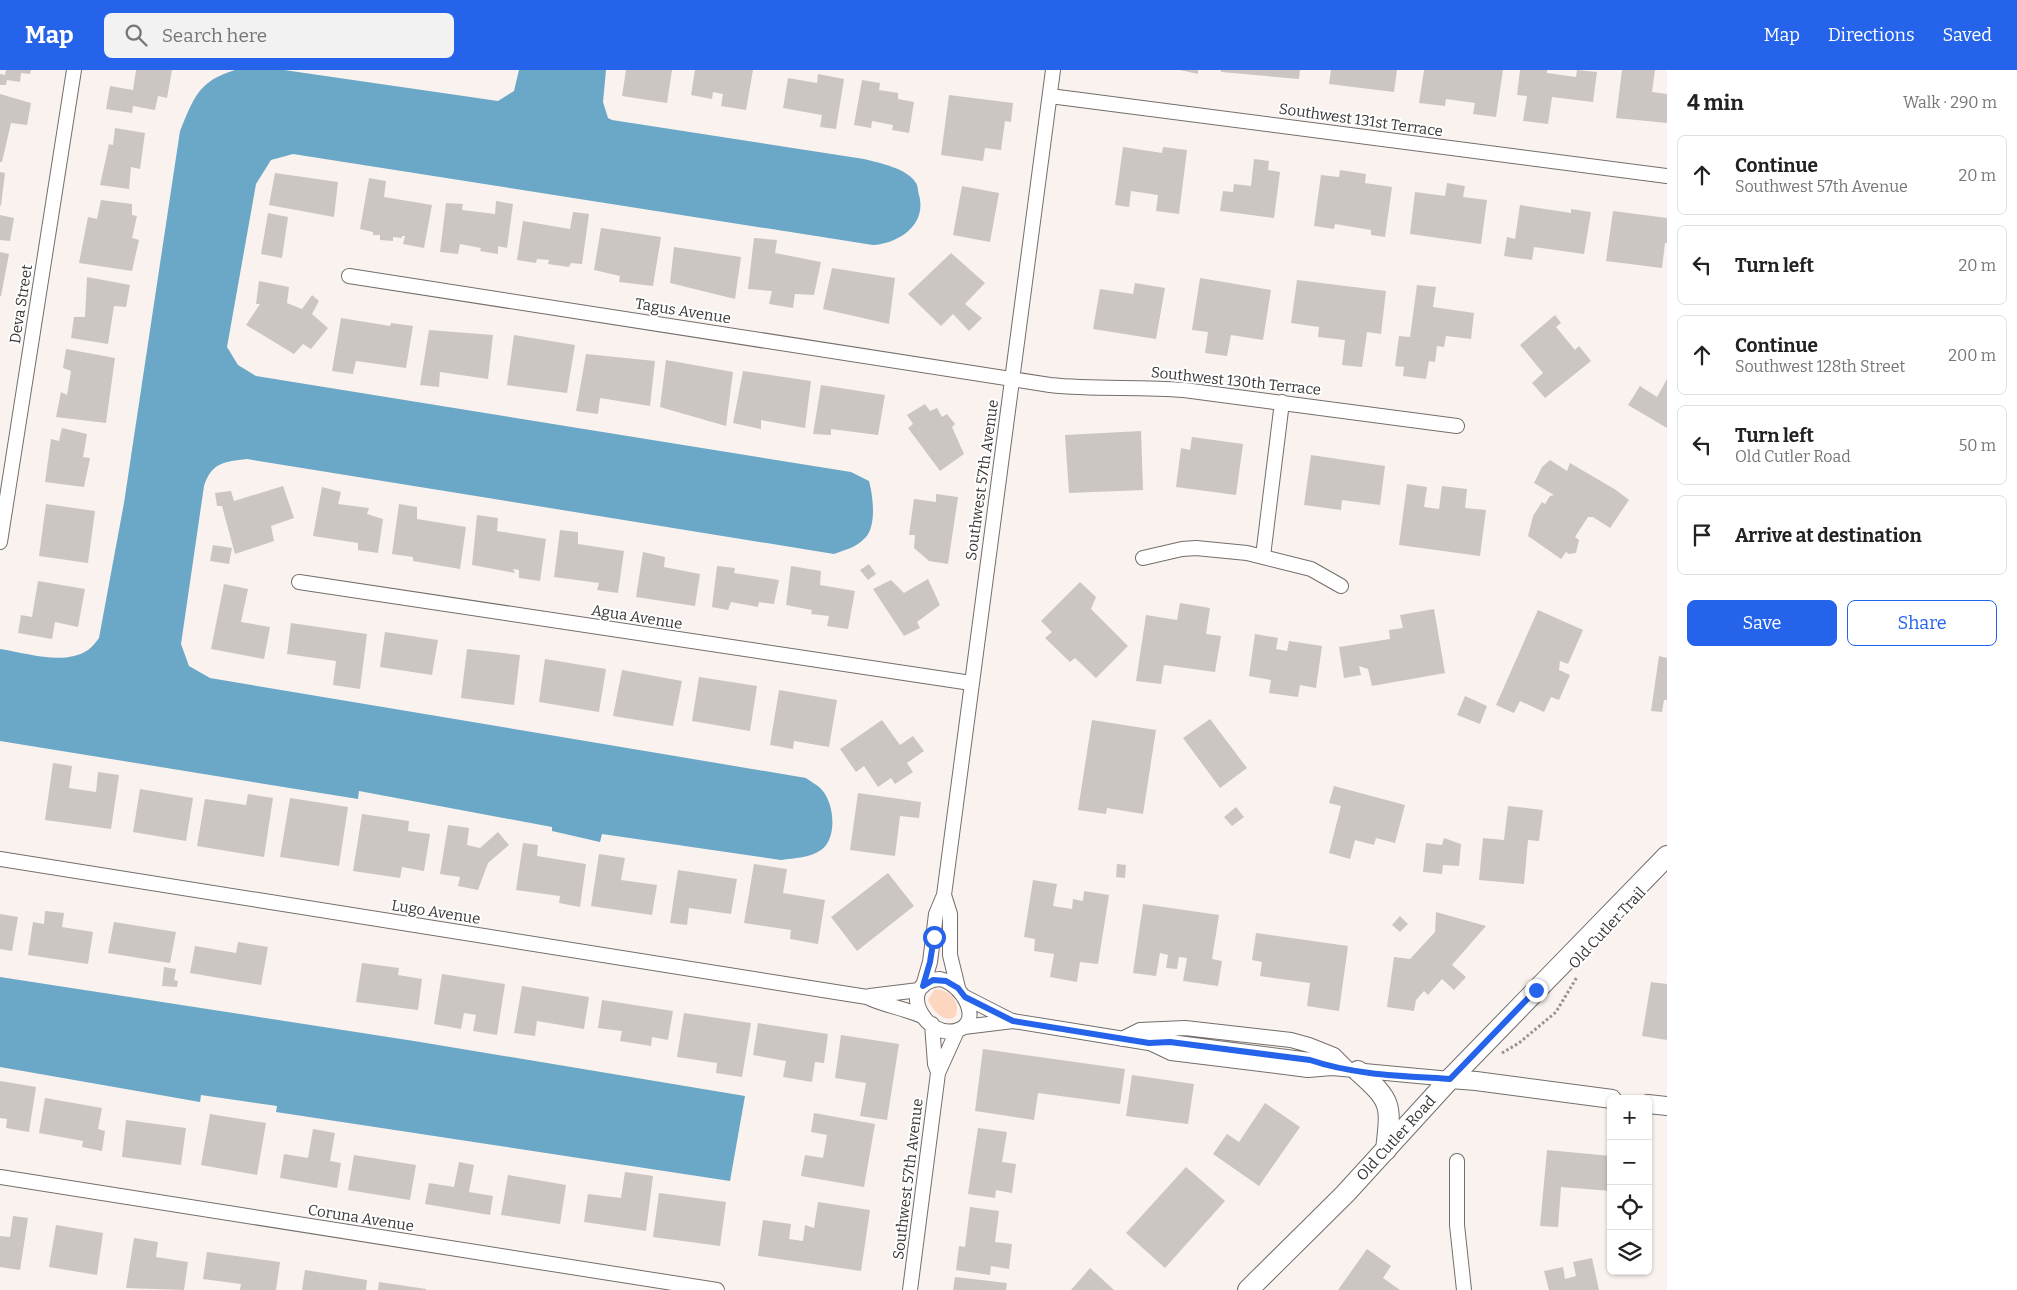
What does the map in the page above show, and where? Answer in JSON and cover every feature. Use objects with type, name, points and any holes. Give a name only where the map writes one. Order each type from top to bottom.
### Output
[{"type":"main road","name":"Old Cutler Road","points":[[1248,1290],[1386,1150],[1450,1079],[1667,856]]},
{"type":"main road","points":[[1353,1070],[1379,1089],[1387,1102],[1389,1123],[1386,1150]]},
{"type":"street","name":"Deva Street","points":[[0,542],[74,70]]},
{"type":"street","name":"Southwest 57th Avenue","points":[[921,988],[930,962],[936,914],[944,895],[1053,70]]},
{"type":"street","name":"Southwest 131st Terrace","points":[[1050,96],[1667,176]]},
{"type":"street","name":"Tagus Avenue","points":[[349,276],[1012,379]]},
{"type":"street","name":"Southwest 130th Terrace","points":[[1012,379],[1050,385],[1089,388],[1163,388],[1457,426]]},
{"type":"street","points":[[1263,556],[1282,402]]},
{"type":"street","points":[[1143,558],[1182,549],[1196,548],[1263,556],[1311,570],[1341,586]]},
{"type":"street","name":"Agua Avenue","points":[[299,582],[971,683]]},
{"type":"street","name":"Lugo Avenue","points":[[0,860],[867,997]]},
{"type":"street","name":"Southwest 57th Avenue","points":[[944,895],[950,914],[950,955],[962,993]]},
{"type":"street","points":[[867,997],[921,988],[933,980],[940,979],[952,983],[962,993],[1013,1021]]},
{"type":"street","points":[[921,988],[916,1001],[928,1021]]},
{"type":"street","points":[[960,1029],[969,1014],[962,993]]},
{"type":"street","points":[[867,997],[878,1002],[903,1008],[946,1032],[1013,1021],[1149,1043],[1171,1053],[1220,1060],[1308,1070],[1332,1068],[1476,1081],[1607,1098]]},
{"type":"street","name":"Southwest 57th Avenue","points":[[928,1021],[938,1073]]},
{"type":"street","points":[[1122,1039],[1140,1030],[1184,1028],[1291,1040],[1334,1055],[1353,1070]]},
{"type":"street","name":"Southwest 57th Avenue","points":[[910,1290],[938,1073],[960,1029]]},
{"type":"street","points":[[1652,1104],[1667,1106]]},
{"type":"street","points":[[1458,1162],[1458,1249],[1464,1290]]},
{"type":"street","name":"Coruna Avenue","points":[[0,1177],[717,1290]]},
{"type":"path","name":"Old Cutler Trail","points":[[1502,1053],[1519,1043],[1556,1012],[1580,973]]},
{"type":"shaded area","points":[[934,990],[945,991],[953,997],[957,1006],[955,1017],[943,1017],[933,1008],[928,1000]]},
{"type":"water","points":[[235,70],[284,70],[498,101],[514,91],[519,70],[606,70],[603,102],[608,118],[612,120],[864,159],[900,170],[916,183],[920,205],[919,215],[915,223],[902,236],[873,245],[293,154],[271,160],[256,184],[227,347],[238,365],[256,376],[851,472],[869,481],[873,502],[873,519],[869,533],[865,538],[851,548],[834,554],[247,459],[232,461],[215,468],[207,478],[204,486],[181,644],[189,666],[210,678],[806,778],[822,790],[829,803],[831,812],[832,829],[830,837],[821,850],[807,856],[781,860],[602,834],[600,842],[552,831],[552,827],[359,791],[358,799],[0,741],[0,649],[45,657],[68,657],[88,650],[99,638],[124,503],[180,131],[189,109],[205,85],[223,74]]},
{"type":"water","points":[[0,977],[414,1041],[745,1096],[730,1181],[276,1112],[277,1106],[201,1095],[200,1102],[0,1067]]},
{"type":"building","points":[[6,70],[31,70],[30,74],[21,73],[20,82],[7,80],[6,85],[0,85],[0,74],[5,75]]},
{"type":"building","points":[[136,70],[172,70],[167,98],[158,96],[155,110],[133,106],[132,113],[106,109],[110,86],[133,90]]},
{"type":"building","points":[[626,70],[672,70],[667,103],[622,96]]},
{"type":"building","points":[[695,70],[753,70],[746,110],[721,106],[723,94],[713,92],[712,99],[691,95]]},
{"type":"building","points":[[1180,70],[1198,70],[1198,74]]},
{"type":"building","points":[[1221,70],[1300,70],[1299,79],[1221,72]]},
{"type":"building","points":[[1331,70],[1397,70],[1394,92],[1329,84]]},
{"type":"building","points":[[1424,70],[1503,70],[1496,117],[1473,114],[1475,103],[1446,99],[1445,106],[1419,103]]},
{"type":"building","points":[[1520,70],[1547,70],[1547,73],[1576,77],[1577,70],[1597,72],[1593,102],[1552,97],[1548,124],[1523,121],[1527,96],[1517,95]]},
{"type":"building","points":[[1622,70],[1655,70],[1652,92],[1667,94],[1667,123],[1616,118]]},
{"type":"building","points":[[818,74],[844,79],[836,129],[820,127],[822,115],[783,108],[788,78],[817,83]]},
{"type":"building","points":[[862,80],[880,83],[879,90],[898,93],[898,99],[914,102],[909,133],[892,130],[893,125],[872,121],[871,128],[854,125]]},
{"type":"building","points":[[0,94],[31,103],[27,125],[11,123],[2,162],[0,162]]},
{"type":"building","points":[[949,95],[1013,103],[1011,122],[1005,121],[1001,150],[985,148],[983,161],[941,155]]},
{"type":"building","points":[[115,128],[145,133],[140,169],[131,167],[129,189],[100,185],[109,144],[113,145]]},
{"type":"building","points":[[1123,147],[1162,153],[1163,147],[1187,150],[1179,214],[1156,211],[1158,195],[1131,191],[1129,207],[1115,205]]},
{"type":"building","points":[[1254,159],[1269,161],[1268,170],[1280,172],[1274,218],[1220,211],[1223,191],[1233,192],[1234,184],[1251,186]]},
{"type":"building","points":[[1340,170],[1366,174],[1365,183],[1392,187],[1385,237],[1371,235],[1371,230],[1335,224],[1334,229],[1314,226],[1321,175],[1339,177]]},
{"type":"building","points":[[0,172],[5,173],[1,206],[0,205]]},
{"type":"building","points":[[275,173],[338,182],[334,217],[269,205]]},
{"type":"building","points":[[369,178],[386,181],[384,197],[432,205],[424,248],[403,244],[405,236],[402,236],[402,238],[393,237],[393,241],[380,240],[380,235],[373,235],[373,232],[360,229]]},
{"type":"building","points":[[1447,183],[1465,186],[1463,197],[1487,200],[1481,244],[1410,234],[1415,192],[1445,196]]},
{"type":"building","points":[[962,186],[999,193],[990,242],[953,235]]},
{"type":"building","points":[[101,200],[132,204],[132,215],[137,216],[132,238],[139,240],[132,271],[79,263],[88,217],[97,219]]},
{"type":"building","points":[[496,201],[513,204],[507,248],[498,246],[498,254],[480,251],[481,248],[460,244],[458,254],[440,252],[446,203],[463,204],[462,210],[495,214]]},
{"type":"building","points":[[1520,205],[1571,213],[1571,209],[1591,212],[1584,254],[1534,247],[1532,260],[1504,256],[1507,237],[1515,239]]},
{"type":"building","points":[[1613,211],[1667,218],[1667,243],[1665,243],[1662,268],[1606,261]]},
{"type":"building","points":[[573,212],[589,214],[582,264],[571,263],[569,267],[548,264],[549,260],[537,259],[536,263],[517,260],[523,221],[570,229]]},
{"type":"building","points":[[268,213],[288,217],[282,258],[261,254]]},
{"type":"building","points":[[0,215],[14,218],[10,241],[0,240]]},
{"type":"building","points":[[601,228],[661,237],[653,286],[619,282],[620,276],[594,270]]},
{"type":"building","points":[[754,238],[777,240],[775,253],[821,262],[814,295],[795,294],[793,308],[769,304],[772,291],[748,289]]},
{"type":"building","points":[[674,247],[741,257],[735,299],[670,283]]},
{"type":"building","points":[[0,252],[9,254],[1,296],[0,296]]},
{"type":"building","points":[[951,253],[985,283],[965,304],[982,318],[969,331],[953,314],[941,326],[908,294]]},
{"type":"building","points":[[832,268],[895,278],[889,324],[823,309]]},
{"type":"building","points":[[87,277],[130,285],[126,307],[114,306],[108,344],[71,338],[74,317],[85,317]]},
{"type":"building","points":[[1200,278],[1271,290],[1263,340],[1231,335],[1227,356],[1205,353],[1208,332],[1192,330]]},
{"type":"building","points":[[1297,280],[1386,291],[1381,334],[1367,332],[1362,367],[1342,365],[1345,340],[1318,337],[1319,327],[1291,323]]},
{"type":"building","points":[[259,281],[289,287],[287,303],[302,309],[312,295],[319,301],[312,314],[328,328],[311,349],[303,344],[294,354],[246,325],[260,304],[256,304]]},
{"type":"building","points":[[1135,283],[1165,288],[1156,339],[1093,329],[1100,289],[1133,294]]},
{"type":"building","points":[[1417,285],[1436,287],[1433,307],[1474,313],[1471,339],[1446,336],[1444,347],[1437,346],[1435,362],[1429,361],[1426,379],[1403,376],[1404,367],[1395,366],[1399,336],[1410,337]]},
{"type":"building","points":[[1555,315],[1561,323],[1556,327],[1575,350],[1579,346],[1591,361],[1545,398],[1532,383],[1543,373],[1520,345]]},
{"type":"building","points":[[341,318],[390,326],[391,323],[413,326],[406,368],[356,361],[353,374],[332,371]]},
{"type":"building","points":[[429,330],[493,335],[488,379],[440,372],[439,387],[420,385]]},
{"type":"building","points":[[514,335],[575,345],[567,393],[507,385]]},
{"type":"building","points":[[66,349],[115,358],[106,423],[56,417],[61,392],[67,395],[71,371],[63,368]]},
{"type":"building","points":[[586,354],[655,361],[650,406],[600,398],[598,414],[576,411]]},
{"type":"building","points":[[666,360],[733,372],[726,426],[660,407]]},
{"type":"building","points":[[743,371],[811,381],[805,428],[761,420],[761,429],[733,423]]},
{"type":"building","points":[[1667,379],[1667,428],[1628,405],[1640,386],[1657,397]]},
{"type":"building","points":[[821,385],[885,395],[878,435],[831,429],[831,435],[813,434]]},
{"type":"building","points":[[925,404],[930,411],[937,408],[942,417],[947,414],[955,424],[952,427],[964,454],[940,471],[908,428],[913,424],[907,415]]},
{"type":"building","points":[[62,428],[87,434],[83,457],[90,458],[84,487],[45,482],[51,439],[59,441]]},
{"type":"building","points":[[1141,431],[1143,490],[1069,493],[1065,435]]},
{"type":"building","points":[[1192,437],[1243,444],[1236,495],[1176,487],[1181,448],[1190,450]]},
{"type":"building","points":[[1311,455],[1385,466],[1380,505],[1342,500],[1341,510],[1304,505]]},
{"type":"building","points":[[1550,460],[1567,471],[1570,463],[1616,490],[1629,500],[1610,528],[1593,517],[1588,517],[1575,537],[1579,540],[1576,553],[1569,554],[1566,552],[1561,559],[1528,536],[1533,516],[1542,502],[1545,504],[1550,496],[1554,495],[1534,483],[1542,467]]},
{"type":"building","points":[[1407,484],[1427,487],[1424,507],[1439,509],[1442,486],[1467,489],[1465,508],[1486,510],[1480,556],[1399,545]]},
{"type":"building","points":[[283,486],[294,518],[271,526],[274,541],[235,554],[222,506],[217,506],[215,493],[231,491],[234,501]]},
{"type":"building","points":[[322,487],[341,492],[338,504],[369,508],[367,514],[383,519],[378,553],[358,550],[358,543],[313,536]]},
{"type":"building","points":[[936,494],[958,497],[948,564],[929,561],[914,548],[915,535],[909,535],[914,499],[936,502]]},
{"type":"building","points":[[46,504],[95,511],[88,563],[39,556]]},
{"type":"building","points":[[399,504],[417,507],[417,519],[466,527],[460,569],[413,561],[413,557],[392,554]]},
{"type":"building","points":[[477,515],[498,518],[497,531],[546,539],[540,581],[519,578],[519,570],[513,569],[515,573],[472,565]]},
{"type":"building","points":[[560,530],[578,532],[578,544],[624,551],[618,593],[597,590],[599,583],[554,577]]},
{"type":"building","points":[[213,545],[232,548],[229,564],[210,561]]},
{"type":"building","points":[[643,552],[665,557],[664,567],[700,574],[695,606],[636,597]]},
{"type":"building","points":[[869,564],[876,574],[868,580],[860,570]]},
{"type":"building","points":[[717,566],[735,568],[734,573],[779,580],[774,604],[759,602],[758,607],[731,602],[728,610],[712,607]]},
{"type":"building","points":[[791,566],[821,571],[820,585],[855,591],[848,629],[827,626],[829,616],[811,614],[812,610],[786,605]]},
{"type":"building","points":[[928,579],[940,605],[917,622],[920,628],[904,636],[873,589],[891,580],[904,593]]},
{"type":"building","points":[[38,581],[85,589],[78,627],[55,622],[52,639],[18,633],[21,615],[32,617]]},
{"type":"building","points":[[1080,582],[1096,597],[1091,609],[1128,646],[1096,678],[1075,658],[1070,662],[1045,638],[1052,632],[1041,621]]},
{"type":"building","points":[[224,584],[248,589],[241,622],[270,627],[264,659],[211,649]]},
{"type":"building","points":[[1180,603],[1210,608],[1206,634],[1221,636],[1215,672],[1164,665],[1161,684],[1136,681],[1146,615],[1177,620]]},
{"type":"building","points":[[1434,609],[1445,673],[1372,686],[1368,669],[1359,666],[1361,675],[1344,678],[1339,647],[1390,639],[1389,630],[1403,628],[1400,615]]},
{"type":"building","points":[[1538,610],[1583,630],[1568,664],[1560,661],[1559,670],[1570,675],[1559,700],[1551,697],[1544,712],[1520,701],[1514,713],[1496,705]]},
{"type":"building","points":[[291,623],[367,634],[360,689],[333,685],[336,661],[287,654]]},
{"type":"building","points":[[385,632],[438,640],[432,675],[380,667]]},
{"type":"building","points":[[1255,634],[1278,638],[1276,649],[1287,651],[1289,641],[1322,646],[1316,688],[1300,685],[1298,697],[1269,693],[1271,680],[1249,676]]},
{"type":"building","points":[[467,649],[520,655],[514,705],[461,698]]},
{"type":"building","points":[[1659,656],[1667,658],[1667,700],[1664,700],[1662,712],[1651,711]]},
{"type":"building","points":[[545,659],[606,669],[599,712],[539,702]]},
{"type":"building","points":[[622,670],[682,681],[673,726],[613,716]]},
{"type":"building","points":[[699,677],[757,686],[750,731],[692,721]]},
{"type":"building","points":[[779,690],[837,700],[829,747],[794,741],[793,749],[770,745]]},
{"type":"building","points":[[1465,696],[1487,706],[1480,724],[1457,715]]},
{"type":"building","points":[[1210,719],[1247,768],[1220,788],[1183,738]]},
{"type":"building","points":[[882,720],[900,745],[913,736],[924,751],[907,763],[913,772],[895,784],[891,778],[878,787],[864,766],[856,772],[840,749]]},
{"type":"building","points":[[1092,720],[1156,730],[1143,814],[1107,808],[1106,814],[1078,810]]},
{"type":"building","points":[[53,763],[72,766],[69,788],[96,792],[98,772],[119,775],[111,829],[45,820]]},
{"type":"building","points":[[1334,786],[1405,805],[1395,843],[1376,838],[1374,845],[1355,840],[1350,859],[1329,853],[1341,806],[1329,803]]},
{"type":"building","points":[[140,789],[193,798],[186,841],[133,832]]},
{"type":"building","points":[[858,793],[921,802],[919,818],[900,816],[895,856],[850,850]]},
{"type":"building","points":[[248,794],[273,798],[264,857],[197,846],[205,799],[246,805]]},
{"type":"building","points":[[290,798],[348,807],[339,866],[280,857]]},
{"type":"building","points":[[1508,806],[1543,810],[1539,841],[1528,840],[1524,884],[1479,880],[1483,838],[1504,840]]},
{"type":"building","points":[[1236,807],[1244,817],[1232,826],[1224,817]]},
{"type":"building","points":[[362,814],[409,821],[408,831],[430,834],[424,871],[402,867],[400,878],[353,871]]},
{"type":"building","points":[[448,825],[469,828],[467,845],[480,848],[498,832],[509,845],[488,863],[478,890],[458,886],[460,877],[440,874]]},
{"type":"building","points":[[1444,838],[1461,844],[1459,866],[1443,865],[1442,874],[1423,872],[1426,843],[1442,845]]},
{"type":"building","points":[[523,843],[538,845],[537,856],[586,864],[580,907],[559,903],[560,896],[516,890]]},
{"type":"building","points":[[599,854],[625,858],[621,880],[657,885],[652,915],[591,906]]},
{"type":"building","points":[[754,864],[787,869],[783,893],[825,900],[818,944],[790,939],[791,930],[744,923]]},
{"type":"building","points":[[1117,864],[1126,865],[1125,878],[1116,877]]},
{"type":"building","points":[[678,870],[737,879],[731,914],[689,908],[687,925],[670,923]]},
{"type":"building","points":[[888,873],[914,906],[857,951],[831,917]]},
{"type":"building","points":[[1033,880],[1057,884],[1053,906],[1072,909],[1073,899],[1083,901],[1084,891],[1109,895],[1098,964],[1080,962],[1077,982],[1050,977],[1054,954],[1034,951],[1035,939],[1024,937]]},
{"type":"building","points":[[1143,904],[1219,915],[1212,959],[1222,961],[1218,986],[1183,981],[1187,958],[1179,957],[1177,969],[1166,968],[1168,955],[1160,953],[1156,976],[1133,973]]},
{"type":"building","points":[[45,911],[64,913],[62,927],[93,932],[88,964],[28,955],[33,922],[44,924]]},
{"type":"building","points":[[1436,912],[1486,926],[1452,965],[1466,977],[1454,990],[1442,979],[1428,995],[1424,991],[1416,1000],[1414,1011],[1387,1007],[1394,957],[1410,959],[1435,932]]},
{"type":"building","points":[[0,914],[18,917],[12,951],[0,949]]},
{"type":"building","points":[[1400,916],[1408,924],[1400,932],[1392,925]]},
{"type":"building","points":[[114,922],[176,932],[170,963],[108,953]]},
{"type":"building","points":[[1256,933],[1348,946],[1339,1011],[1307,1006],[1310,983],[1260,976],[1262,962],[1252,960]]},
{"type":"building","points":[[238,942],[268,947],[261,985],[190,973],[195,946],[236,953]]},
{"type":"building","points":[[362,963],[399,968],[398,975],[422,979],[418,1010],[356,1002]]},
{"type":"building","points":[[164,967],[176,969],[174,980],[178,981],[177,987],[162,986]]},
{"type":"building","points":[[442,974],[505,984],[497,1035],[473,1031],[476,1015],[464,1013],[461,1029],[434,1024]]},
{"type":"building","points":[[1651,982],[1667,984],[1667,1040],[1642,1036]]},
{"type":"building","points":[[522,986],[589,997],[584,1029],[537,1021],[535,1036],[514,1033]]},
{"type":"building","points":[[602,1000],[673,1011],[668,1040],[652,1037],[651,1046],[620,1041],[622,1031],[598,1028]]},
{"type":"building","points":[[684,1013],[751,1023],[742,1077],[716,1073],[717,1063],[677,1057]]},
{"type":"building","points":[[758,1023],[828,1034],[824,1063],[815,1062],[812,1082],[783,1077],[786,1061],[753,1055]]},
{"type":"building","points":[[841,1035],[899,1044],[887,1120],[860,1116],[866,1083],[835,1078]]},
{"type":"building","points":[[1224,1039],[1239,1041],[1238,1047],[1223,1045]]},
{"type":"building","points":[[983,1049],[1125,1069],[1120,1104],[1038,1093],[1034,1120],[975,1111]]},
{"type":"building","points":[[1132,1075],[1194,1084],[1188,1124],[1126,1116]]},
{"type":"building","points":[[0,1081],[36,1087],[29,1132],[6,1128],[7,1119],[0,1118]]},
{"type":"building","points":[[45,1098],[102,1108],[98,1129],[105,1131],[102,1151],[82,1147],[83,1141],[39,1133]]},
{"type":"building","points":[[1265,1103],[1300,1127],[1259,1186],[1213,1154],[1227,1134],[1239,1142]]},
{"type":"building","points":[[814,1113],[875,1124],[864,1187],[801,1176],[805,1155],[823,1158],[827,1135],[811,1132]]},
{"type":"building","points":[[210,1114],[266,1123],[257,1175],[201,1165]]},
{"type":"building","points":[[126,1120],[186,1128],[181,1165],[122,1157]]},
{"type":"building","points":[[978,1128],[1007,1132],[1002,1162],[1016,1164],[1012,1193],[996,1190],[995,1198],[968,1194]]},
{"type":"building","points":[[313,1129],[335,1133],[330,1161],[341,1163],[337,1188],[280,1178],[284,1154],[308,1158]]},
{"type":"building","points":[[1547,1150],[1607,1156],[1607,1191],[1561,1187],[1558,1227],[1540,1226]]},
{"type":"building","points":[[354,1155],[416,1165],[410,1200],[348,1190]]},
{"type":"building","points":[[459,1162],[474,1165],[469,1192],[493,1196],[490,1215],[425,1204],[429,1183],[454,1187]]},
{"type":"building","points":[[1186,1167],[1225,1201],[1165,1268],[1126,1233]]},
{"type":"building","points":[[625,1172],[653,1176],[646,1231],[584,1222],[588,1194],[621,1198]]},
{"type":"building","points":[[508,1175],[566,1185],[560,1224],[501,1215]]},
{"type":"building","points":[[659,1193],[726,1202],[720,1246],[653,1237]]},
{"type":"building","points":[[818,1202],[870,1210],[861,1271],[758,1256],[763,1220],[791,1224],[789,1239],[803,1241],[805,1225],[814,1228]]},
{"type":"building","points":[[970,1207],[999,1211],[995,1242],[1012,1244],[1009,1269],[991,1266],[990,1275],[956,1270],[959,1246],[965,1247]]},
{"type":"building","points":[[13,1216],[28,1218],[20,1270],[0,1267],[0,1236],[10,1237]]},
{"type":"building","points":[[56,1225],[103,1233],[97,1275],[49,1267]]},
{"type":"building","points":[[134,1238],[158,1242],[156,1257],[188,1262],[184,1290],[126,1288]]},
{"type":"building","points":[[1367,1249],[1391,1266],[1383,1278],[1400,1290],[1338,1290]]},
{"type":"building","points":[[207,1252],[280,1262],[276,1290],[240,1290],[241,1284],[203,1279]]},
{"type":"building","points":[[1592,1258],[1599,1290],[1549,1290],[1544,1271],[1563,1267],[1565,1279],[1576,1276],[1573,1262]]},
{"type":"building","points":[[1090,1268],[1114,1290],[1071,1290]]},
{"type":"building","points":[[305,1270],[367,1280],[366,1290],[302,1290]]},
{"type":"building","points":[[955,1277],[1007,1283],[1006,1290],[953,1290]]},
{"type":"building","points":[[379,1282],[426,1289],[426,1290],[378,1290]]},
{"type":"route","points":[[934,937],[928,972],[923,986],[927,982],[940,979],[952,983],[965,997],[1013,1021],[1149,1043],[1170,1042],[1310,1060],[1332,1068],[1422,1077],[1450,1079],[1536,990]]}]
